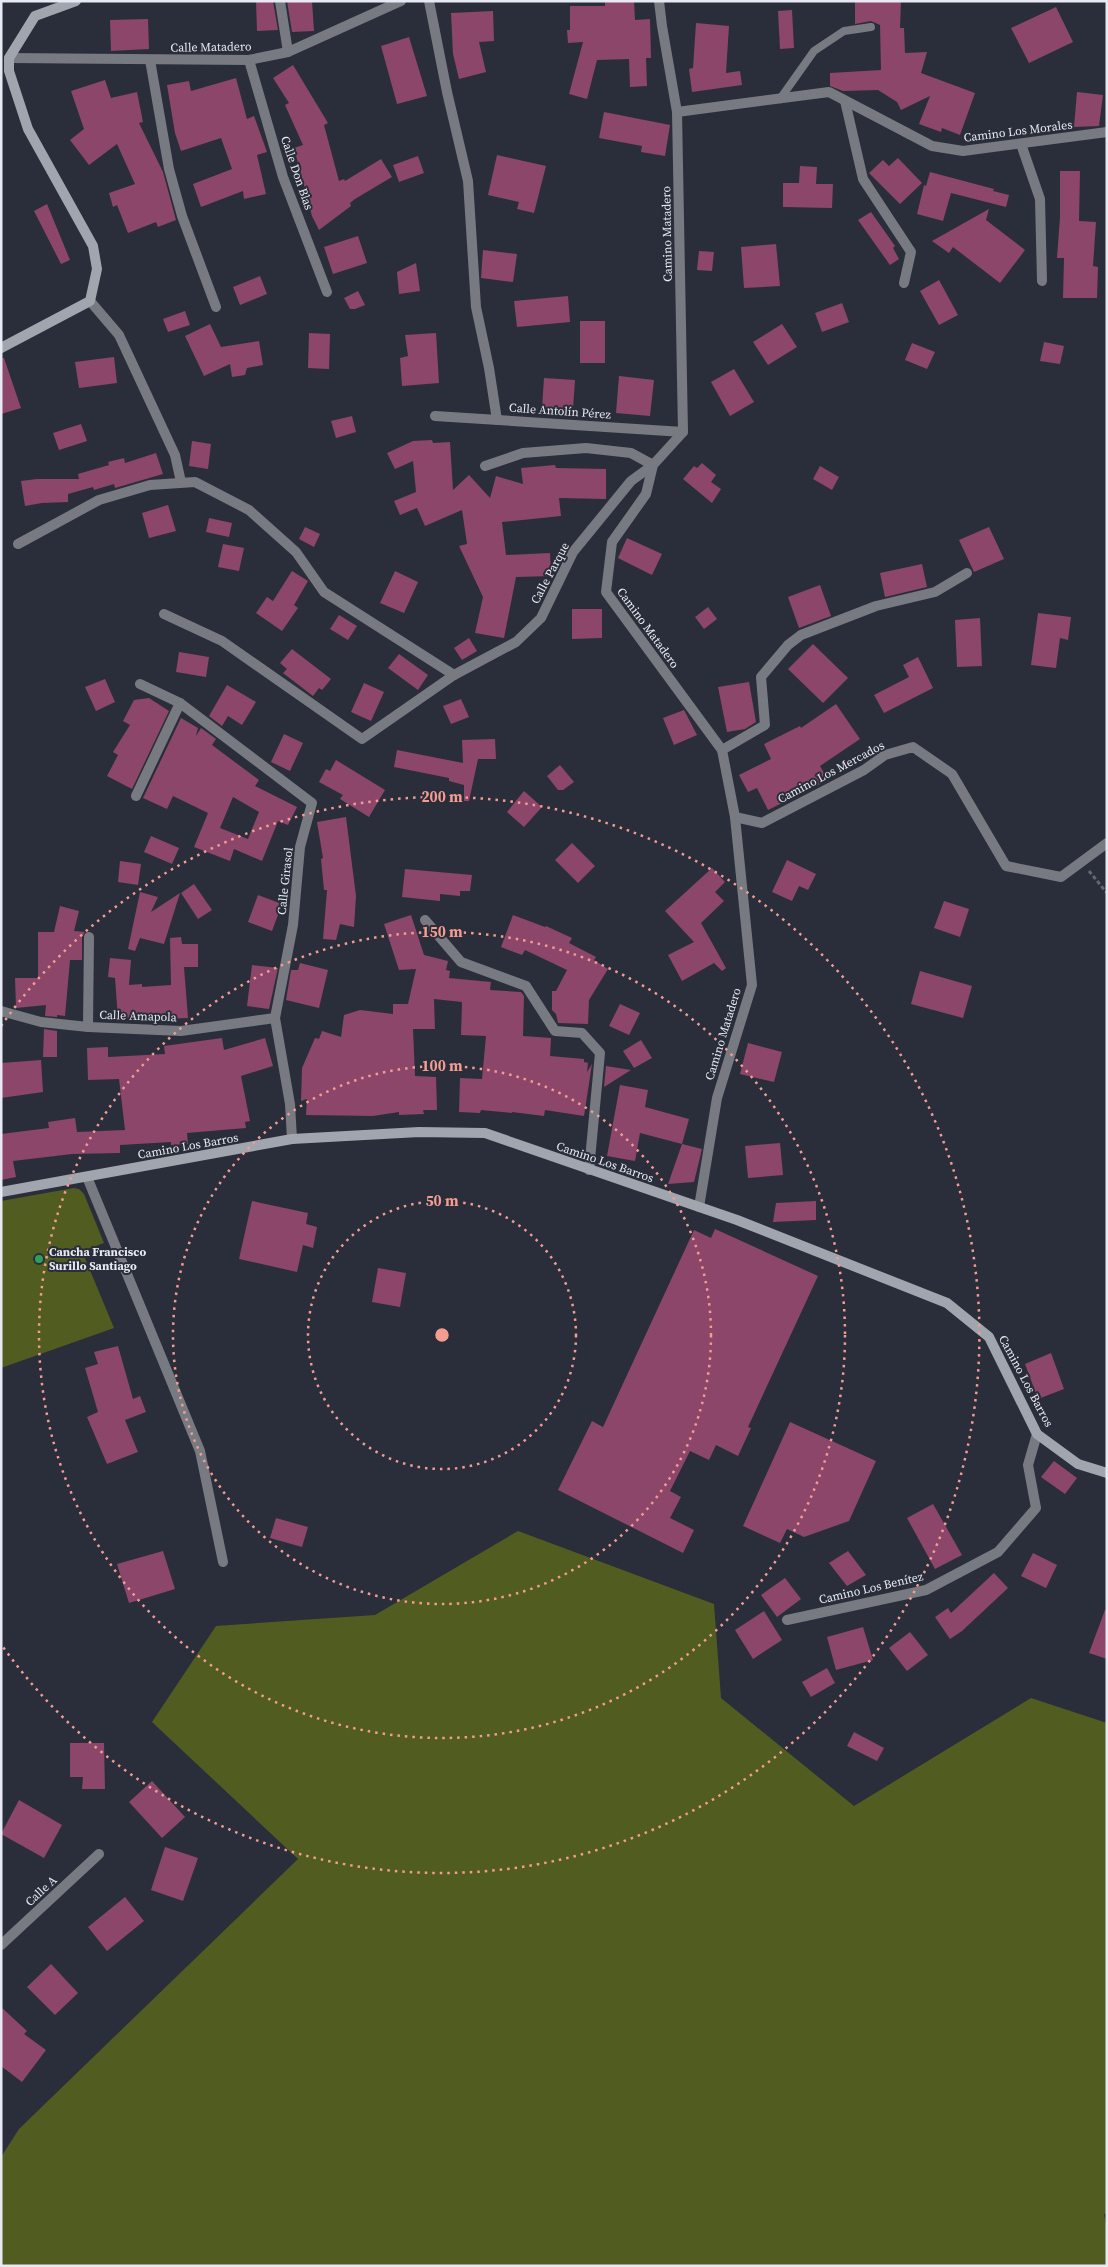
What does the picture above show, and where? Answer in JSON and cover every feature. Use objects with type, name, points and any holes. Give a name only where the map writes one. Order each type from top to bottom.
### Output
[{"type":"street","points":[[1,348],[90,301],[97,269],[93,246],[28,129],[5,73],[9,58],[35,16],[76,1]]},
{"type":"street","points":[[280,1],[288,52]]},
{"type":"street","name":"Calle Matadero","points":[[9,58],[248,60],[288,52],[401,1]]},
{"type":"street","points":[[429,1],[447,92],[468,181],[476,307],[489,368],[497,420]]},
{"type":"street","name":"Camino Matadero","points":[[660,1],[662,26],[677,112],[683,432],[653,465],[646,494],[612,542],[606,592],[722,750],[735,817],[752,985],[717,1098],[698,1207]]},
{"type":"street","points":[[150,60],[171,178],[182,216],[216,307]]},
{"type":"street","name":"Calle Don Blas","points":[[248,60],[283,177],[327,292]]},
{"type":"street","name":"Camino Los Morales","points":[[677,112],[829,92],[932,146],[963,151],[1107,132]]},
{"type":"street","points":[[845,101],[863,179],[911,252],[904,283]]},
{"type":"street","points":[[1021,144],[1040,199],[1042,281]]},
{"type":"street","points":[[90,301],[119,335],[175,455],[181,482]]},
{"type":"street","name":"Calle Antolín Pérez","points":[[435,416],[683,432]]},
{"type":"street","points":[[485,466],[522,454],[586,448],[632,453],[653,465]]},
{"type":"street","name":"Calle Parque","points":[[164,614],[222,641],[362,738],[454,674],[516,642],[540,618],[574,552],[631,481],[653,465]]},
{"type":"street","points":[[18,544],[99,500],[150,485],[195,482],[249,510],[296,552],[324,592],[454,674]]},
{"type":"street","points":[[722,750],[765,725],[761,677],[794,640],[801,635],[837,620],[876,606],[935,592],[967,573]]},
{"type":"street","name":"Calle Girasol","points":[[140,684],[180,704],[312,803],[300,847],[293,925],[275,1018],[290,1104],[292,1139]]},
{"type":"street","points":[[136,796],[180,704]]},
{"type":"street","name":"Camino Los Mercados","points":[[735,817],[762,823],[864,770],[885,755],[913,747],[952,774],[1006,866],[1061,877],[1107,843]]},
{"type":"street","points":[[424,920],[461,962],[526,986],[555,1031],[582,1033],[600,1052],[589,1170]]},
{"type":"street","points":[[88,1027],[89,937]]},
{"type":"street","name":"Calle Amapola","points":[[1,1011],[41,1022],[88,1027],[182,1030],[275,1018]]},
{"type":"street","name":"Camino Los Barros","points":[[1,1192],[292,1139],[418,1132],[484,1132],[698,1207],[947,1303],[989,1338],[1037,1434],[1078,1464],[1107,1473]]},
{"type":"street","points":[[87,1177],[200,1451],[223,1562]]},
{"type":"street","name":"Camino Los Benítez","points":[[787,1620],[926,1590],[998,1552],[1036,1508],[1028,1465],[1037,1434]]},
{"type":"street","name":"Calle A","points":[[1,1945],[99,1854]]},
{"type":"lane","points":[[780,99],[814,51],[844,31],[872,27]]},
{"type":"path","points":[[1083,862],[1107,893]]},
{"type":"green space","points":[[74,1188],[79,1189],[84,1194],[104,1243],[82,1251],[114,1328],[1,1368],[1,1201]]},
{"type":"green space","points":[[518,1531],[714,1604],[721,1698],[854,1806],[1031,1698],[1107,1723],[1107,2213],[1104,2214],[1107,2230],[1107,2266],[1,2266],[1,2157],[19,2129],[298,1859],[152,1722],[216,1626],[375,1615]]},
{"type":"building","points":[[256,1],[273,1],[278,30],[257,31]]},
{"type":"building","points":[[287,1],[312,1],[314,31],[292,32]]},
{"type":"building","points":[[605,1],[634,1],[635,20],[650,19],[651,58],[646,58],[647,86],[630,87],[629,59],[597,60],[587,99],[569,94],[583,42],[568,43],[567,30],[570,30],[570,6],[605,6]]},
{"type":"building","points":[[855,1],[901,1],[900,28],[904,28],[905,53],[927,52],[921,73],[975,93],[960,135],[942,128],[941,132],[919,124],[930,96],[901,110],[897,102],[878,90],[843,91],[830,86],[830,73],[881,70],[880,25],[871,21],[855,24]]},
{"type":"building","points":[[1056,7],[1073,42],[1029,63],[1011,28]]},
{"type":"building","points":[[792,10],[794,48],[780,49],[778,11]]},
{"type":"building","points":[[493,11],[494,41],[479,42],[486,72],[459,79],[453,54],[451,13]]},
{"type":"building","points":[[148,19],[149,49],[111,51],[110,20]]},
{"type":"building","points":[[696,23],[729,26],[726,73],[740,71],[742,85],[692,92],[689,69],[693,68]]},
{"type":"building","points":[[409,37],[427,96],[397,104],[381,46]]},
{"type":"building","points":[[293,65],[328,123],[324,125],[339,181],[344,179],[345,181],[381,159],[392,177],[355,199],[350,203],[351,206],[319,230],[312,216],[294,148],[303,145],[285,105],[289,103],[273,78]]},
{"type":"building","points":[[236,78],[247,119],[254,116],[267,152],[257,155],[266,194],[244,199],[243,191],[201,207],[193,184],[232,169],[221,138],[181,151],[175,133],[167,85],[189,81],[191,91]]},
{"type":"building","points":[[105,80],[111,98],[137,92],[143,122],[139,123],[163,172],[176,220],[158,227],[156,222],[128,233],[117,205],[113,207],[109,193],[135,184],[117,144],[89,165],[70,140],[84,129],[71,91]]},
{"type":"building","points":[[1077,92],[1103,95],[1099,126],[1074,127]]},
{"type":"building","points":[[604,112],[670,125],[665,156],[641,152],[642,146],[599,138]]},
{"type":"building","points":[[497,155],[546,166],[534,213],[517,209],[519,202],[488,195]]},
{"type":"building","points":[[418,156],[424,173],[399,182],[393,165]]},
{"type":"building","points":[[898,158],[922,183],[900,204],[869,173],[883,160],[889,166]]},
{"type":"building","points":[[800,166],[817,167],[816,184],[833,184],[832,208],[783,207],[783,183],[799,183]]},
{"type":"building","points":[[1060,171],[1080,171],[1079,221],[1096,222],[1093,266],[1098,267],[1097,298],[1063,298],[1064,258],[1057,258],[1060,217]]},
{"type":"building","points":[[930,172],[994,189],[993,191],[1009,195],[1006,207],[951,193],[943,221],[917,214],[924,185],[926,186]]},
{"type":"building","points":[[47,204],[70,260],[61,264],[34,211]]},
{"type":"building","points":[[989,209],[986,220],[1025,250],[1000,283],[953,247],[949,253],[932,241]]},
{"type":"building","points":[[871,212],[895,246],[893,248],[899,259],[890,265],[858,220]]},
{"type":"building","points":[[358,236],[367,263],[333,274],[324,247]]},
{"type":"building","points":[[776,244],[780,286],[744,288],[741,247]]},
{"type":"building","points":[[483,250],[517,254],[513,282],[481,278]]},
{"type":"building","points":[[699,251],[714,252],[712,271],[697,270]]},
{"type":"building","points":[[416,263],[420,291],[399,294],[397,272]]},
{"type":"building","points":[[260,276],[267,294],[240,305],[233,287]]},
{"type":"building","points":[[939,280],[958,315],[939,325],[920,291]]},
{"type":"building","points":[[358,291],[365,305],[350,309],[344,298]]},
{"type":"building","points":[[568,296],[570,322],[517,327],[514,301]]},
{"type":"building","points":[[842,303],[849,322],[822,332],[815,313]]},
{"type":"building","points":[[185,311],[190,325],[168,332],[163,319]]},
{"type":"building","points":[[580,321],[605,321],[605,363],[580,363]]},
{"type":"building","points":[[210,324],[221,347],[259,341],[263,365],[247,368],[245,375],[232,377],[230,364],[204,376],[185,336]]},
{"type":"building","points":[[782,324],[797,347],[768,365],[753,342]]},
{"type":"building","points":[[309,333],[330,334],[329,369],[308,368]]},
{"type":"building","points":[[436,333],[439,383],[402,386],[400,358],[408,356],[405,335]]},
{"type":"building","points":[[1044,342],[1064,346],[1060,364],[1040,361]]},
{"type":"building","points":[[912,343],[935,352],[927,369],[905,360]]},
{"type":"building","points":[[114,357],[117,383],[79,388],[75,362]]},
{"type":"building","points":[[1,358],[4,358],[21,408],[1,414]]},
{"type":"building","points":[[734,369],[754,402],[730,416],[711,382]]},
{"type":"building","points":[[619,376],[654,380],[650,416],[616,413]]},
{"type":"building","points":[[544,378],[575,380],[573,409],[542,408]]},
{"type":"building","points":[[352,416],[356,432],[336,438],[331,421]]},
{"type":"building","points":[[81,424],[87,441],[59,450],[53,433]]},
{"type":"building","points":[[432,440],[433,443],[450,442],[453,490],[469,475],[490,498],[496,476],[523,484],[521,468],[555,465],[556,468],[606,469],[606,499],[559,498],[561,516],[502,522],[506,555],[550,553],[551,576],[516,577],[504,638],[475,633],[483,597],[459,546],[467,544],[462,510],[425,526],[417,508],[400,515],[394,501],[416,492],[413,461],[395,469],[387,453],[413,441]]},
{"type":"building","points":[[192,441],[211,444],[208,469],[189,466]]},
{"type":"building","points":[[156,453],[163,474],[115,488],[114,484],[94,490],[93,487],[68,494],[68,502],[25,506],[21,481],[79,479],[78,474],[109,465],[108,462],[124,458],[125,463]]},
{"type":"building","points":[[702,463],[716,475],[711,482],[721,489],[712,503],[683,479],[694,466],[697,468]]},
{"type":"building","points":[[820,466],[839,477],[832,490],[813,479]]},
{"type":"building","points":[[168,505],[176,531],[149,538],[142,513]]},
{"type":"building","points":[[209,518],[232,523],[229,537],[206,532]]},
{"type":"building","points":[[305,527],[320,534],[314,547],[299,539]]},
{"type":"building","points":[[989,527],[1004,559],[974,572],[959,540]]},
{"type":"building","points":[[627,538],[662,554],[652,575],[618,558]]},
{"type":"building","points":[[223,544],[244,548],[239,571],[218,567]]},
{"type":"building","points":[[922,564],[927,587],[885,597],[880,573]]},
{"type":"building","points":[[292,571],[308,581],[294,605],[298,608],[282,631],[256,613],[267,597],[273,601]]},
{"type":"building","points":[[395,571],[418,582],[404,613],[380,603]]},
{"type":"building","points":[[820,585],[831,616],[799,628],[788,597]]},
{"type":"building","points":[[708,607],[717,619],[704,629],[695,617]]},
{"type":"building","points":[[572,609],[602,609],[602,638],[572,639]]},
{"type":"building","points":[[1038,613],[1071,617],[1068,640],[1060,638],[1056,668],[1031,665]]},
{"type":"building","points":[[339,615],[357,626],[348,640],[330,629]]},
{"type":"building","points":[[980,618],[982,666],[957,667],[955,620]]},
{"type":"building","points":[[469,638],[477,651],[462,660],[454,648]]},
{"type":"building","points":[[813,644],[848,678],[823,703],[788,669]]},
{"type":"building","points":[[292,649],[331,679],[322,690],[319,688],[313,696],[283,673],[287,669],[280,663]]},
{"type":"building","points":[[179,652],[209,657],[206,677],[176,672]]},
{"type":"building","points":[[399,654],[428,675],[418,690],[388,668]]},
{"type":"building","points":[[918,657],[933,688],[884,713],[874,695],[909,677],[903,665]]},
{"type":"building","points":[[105,679],[115,702],[96,711],[85,687]]},
{"type":"building","points":[[749,682],[756,722],[745,729],[727,732],[718,687]]},
{"type":"building","points":[[364,683],[384,692],[371,721],[351,712]]},
{"type":"building","points":[[227,685],[256,702],[242,725],[228,716],[222,726],[209,716]]},
{"type":"building","points":[[149,698],[169,711],[132,789],[107,776],[118,755],[113,752],[130,725],[123,721],[134,700]]},
{"type":"building","points":[[461,699],[469,717],[451,724],[443,706]]},
{"type":"building","points":[[836,704],[860,739],[820,766],[828,780],[768,810],[757,788],[748,792],[739,775],[771,759],[764,744],[800,726],[801,728]]},
{"type":"building","points":[[684,710],[697,735],[674,745],[663,718]]},
{"type":"building","points":[[181,718],[198,728],[196,736],[201,728],[216,739],[212,745],[259,780],[255,786],[297,807],[288,825],[278,821],[262,861],[234,849],[230,861],[194,847],[208,813],[173,796],[167,809],[143,798]],"holes":[[[233,797],[259,812],[248,839],[220,828]]]},
{"type":"building","points":[[284,734],[303,743],[290,771],[271,762]]},
{"type":"building","points":[[495,739],[496,759],[478,759],[469,801],[464,801],[464,785],[449,781],[449,778],[394,767],[397,750],[463,763],[462,740]]},
{"type":"building","points":[[336,760],[385,790],[369,817],[340,799],[343,795],[319,782],[326,769],[330,771]]},
{"type":"building","points":[[560,765],[574,782],[563,790],[558,790],[547,776]]},
{"type":"building","points":[[524,791],[542,807],[524,827],[507,812]]},
{"type":"building","points":[[346,817],[356,896],[354,927],[340,924],[336,940],[323,939],[327,890],[324,890],[321,859],[323,858],[317,822]]},
{"type":"building","points":[[151,836],[179,848],[172,864],[144,852]]},
{"type":"building","points":[[572,843],[595,866],[578,883],[555,860]]},
{"type":"building","points":[[787,860],[816,874],[808,890],[799,886],[792,901],[772,892]]},
{"type":"building","points":[[120,861],[141,864],[138,885],[118,882]]},
{"type":"building","points":[[712,868],[725,882],[715,892],[724,901],[701,923],[726,968],[722,971],[714,963],[682,981],[668,955],[694,942],[665,911]]},
{"type":"building","points":[[405,869],[472,875],[470,891],[460,891],[460,896],[440,894],[440,901],[402,897]]},
{"type":"building","points":[[194,884],[212,910],[198,919],[181,893]]},
{"type":"building","points":[[140,892],[158,897],[151,912],[180,893],[164,944],[140,938],[135,951],[128,949]]},
{"type":"building","points":[[258,895],[282,904],[272,931],[248,922]]},
{"type":"building","points":[[944,901],[969,909],[960,937],[934,928]]},
{"type":"building","points":[[60,906],[79,911],[74,931],[85,932],[82,937],[82,960],[70,960],[65,1016],[45,1016],[46,1005],[16,1008],[15,978],[38,978],[38,932],[54,932]]},
{"type":"building","points":[[411,915],[424,955],[448,961],[446,970],[450,971],[449,978],[491,982],[490,990],[521,992],[524,996],[523,1036],[551,1038],[550,1056],[584,1059],[584,1062],[588,1063],[587,1072],[592,1064],[584,1116],[545,1110],[544,1116],[481,1110],[480,1113],[459,1112],[460,1078],[482,1079],[486,1036],[461,1035],[462,1002],[434,999],[435,1029],[413,1029],[415,1076],[436,1077],[437,1110],[423,1110],[424,1114],[399,1115],[399,1112],[373,1116],[306,1115],[307,1099],[301,1101],[302,1068],[315,1038],[319,1039],[322,1031],[341,1037],[344,1015],[360,1010],[393,1014],[393,1004],[408,1004],[416,969],[399,970],[384,924]]},
{"type":"building","points":[[513,915],[546,926],[572,938],[569,943],[596,957],[594,960],[608,969],[589,1000],[588,1024],[558,1023],[556,1014],[552,1010],[552,991],[556,991],[567,970],[525,950],[522,955],[501,947]]},
{"type":"building","points":[[181,937],[182,944],[198,944],[198,967],[184,967],[188,1018],[162,1019],[161,1015],[118,1019],[115,978],[108,977],[110,958],[131,960],[129,985],[142,984],[142,987],[171,985],[170,938]]},
{"type":"building","points":[[300,963],[328,970],[319,1008],[286,1000],[291,970],[298,970]]},
{"type":"building","points":[[252,965],[278,968],[269,1009],[247,1006]]},
{"type":"building","points":[[920,971],[972,986],[963,1018],[911,1004]]},
{"type":"building","points":[[620,1004],[640,1013],[629,1035],[609,1026]]},
{"type":"building","points":[[44,1029],[57,1031],[57,1057],[43,1057]]},
{"type":"building","points":[[222,1038],[224,1050],[265,1038],[273,1066],[241,1076],[250,1121],[245,1122],[246,1128],[187,1133],[188,1144],[171,1145],[171,1142],[120,1145],[120,1153],[72,1154],[13,1161],[16,1177],[1,1180],[1,1134],[49,1128],[48,1122],[75,1118],[77,1132],[125,1130],[119,1079],[88,1080],[87,1048],[108,1047],[108,1057],[165,1054],[164,1046]]},
{"type":"building","points":[[641,1040],[652,1058],[634,1068],[623,1051]]},
{"type":"building","points":[[748,1043],[782,1052],[774,1082],[740,1074]]},
{"type":"building","points":[[41,1060],[43,1092],[1,1098],[1,1063]]},
{"type":"building","points":[[606,1066],[631,1070],[604,1087]]},
{"type":"building","points":[[620,1085],[648,1090],[645,1107],[689,1119],[682,1144],[640,1133],[635,1161],[607,1156]]},
{"type":"building","points":[[780,1143],[783,1175],[748,1178],[745,1146]]},
{"type":"building","points":[[682,1144],[702,1149],[694,1182],[668,1184]]},
{"type":"building","points":[[252,1201],[308,1213],[306,1224],[317,1227],[313,1248],[303,1245],[297,1272],[239,1259]]},
{"type":"building","points":[[816,1201],[816,1220],[773,1222],[776,1203]]},
{"type":"building","points":[[715,1229],[818,1276],[748,1427],[751,1428],[738,1456],[716,1445],[709,1460],[690,1451],[670,1491],[681,1497],[670,1518],[694,1530],[683,1553],[558,1490],[592,1421],[603,1427],[694,1230],[711,1238]]},
{"type":"building","points":[[378,1268],[406,1273],[400,1307],[372,1302]]},
{"type":"building","points":[[118,1346],[133,1399],[140,1396],[146,1412],[125,1420],[138,1452],[107,1464],[87,1417],[98,1412],[85,1368],[98,1364],[94,1352]]},
{"type":"building","points":[[1051,1353],[1064,1389],[1038,1399],[1025,1364]]},
{"type":"building","points":[[790,1422],[876,1461],[849,1521],[804,1537],[787,1529],[780,1543],[743,1526]]},
{"type":"building","points":[[1054,1461],[1077,1478],[1065,1494],[1041,1477]]},
{"type":"building","points":[[933,1504],[962,1555],[935,1569],[907,1518]]},
{"type":"building","points":[[276,1518],[308,1527],[302,1547],[270,1538]]},
{"type":"building","points":[[163,1551],[175,1589],[129,1603],[117,1564]]},
{"type":"building","points":[[848,1551],[866,1575],[847,1586],[829,1563]]},
{"type":"building","points":[[1033,1553],[1057,1565],[1046,1588],[1021,1576]]},
{"type":"building","points":[[994,1573],[1008,1588],[962,1631],[950,1639],[935,1617],[948,1608],[951,1613]]},
{"type":"building","points":[[785,1578],[801,1599],[777,1617],[761,1595]]},
{"type":"building","points":[[1105,1610],[1107,1610],[1107,1659],[1089,1653]]},
{"type":"building","points":[[764,1611],[782,1640],[753,1659],[735,1630]]},
{"type":"building","points":[[863,1627],[873,1660],[836,1670],[827,1637]]},
{"type":"building","points":[[910,1632],[928,1655],[907,1671],[889,1648]]},
{"type":"building","points":[[827,1668],[835,1683],[811,1697],[802,1682]]},
{"type":"building","points":[[854,1732],[884,1748],[877,1761],[847,1746]]},
{"type":"building","points":[[70,1743],[104,1743],[105,1789],[82,1789],[83,1777],[70,1777]]},
{"type":"building","points":[[152,1781],[185,1817],[162,1838],[129,1802]]},
{"type":"building","points":[[19,1800],[62,1825],[44,1858],[1,1834]]},
{"type":"building","points":[[165,1847],[198,1858],[183,1901],[151,1890]]},
{"type":"building","points":[[125,1897],[144,1921],[107,1951],[88,1927]]},
{"type":"building","points":[[51,1964],[78,1993],[55,2015],[27,1987]]},
{"type":"building","points":[[1,2007],[27,2031],[24,2034],[46,2050],[22,2082],[1,2066]]},
{"type":"place","name":"Cancha Francisco Surillo Santiago","points":[[39,1259]]}]
